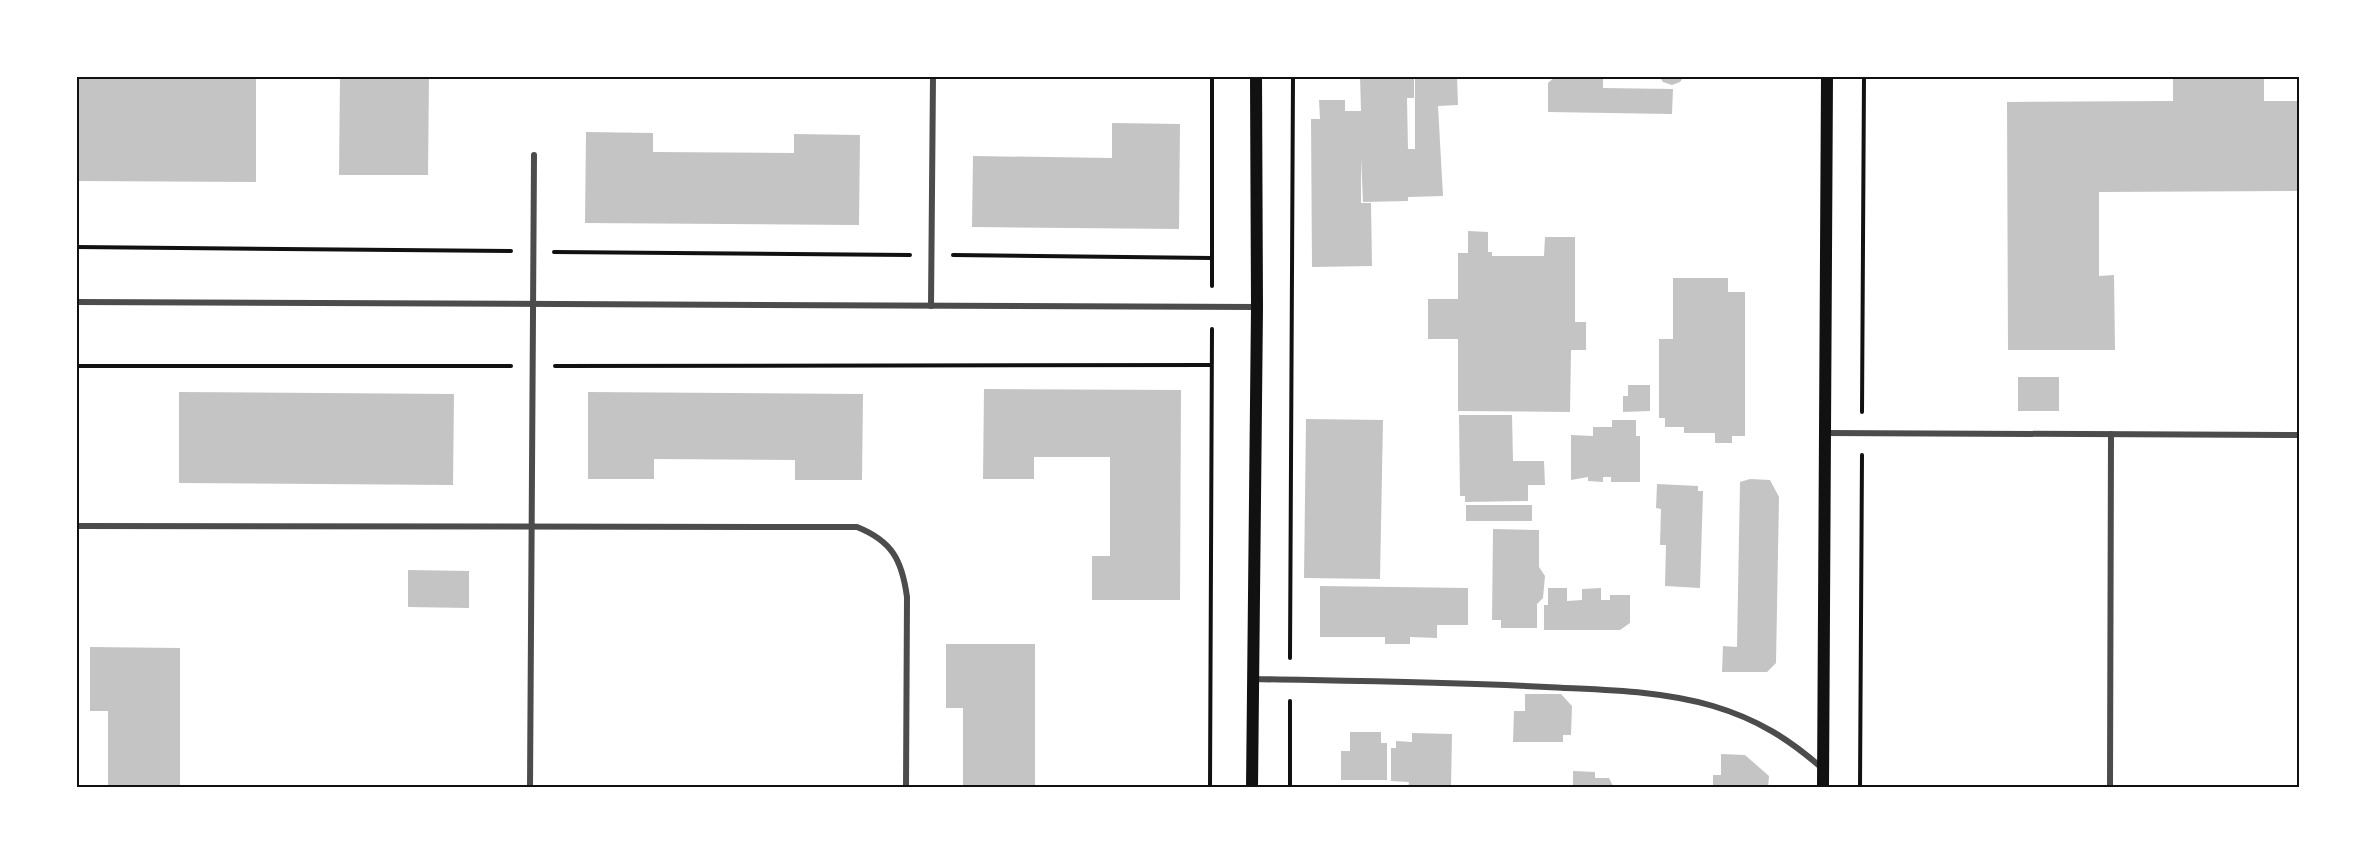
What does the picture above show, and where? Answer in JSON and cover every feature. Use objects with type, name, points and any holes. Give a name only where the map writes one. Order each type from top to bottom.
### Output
[{"type":"main road","points":[[1252,788],[1257,307],[1256,76]]},
{"type":"main road","points":[[1823,788],[1827,76]]},
{"type":"street","points":[[931,306],[933,76]]},
{"type":"street","points":[[530,788],[534,155]]},
{"type":"street","points":[[76,302],[1257,307]]},
{"type":"street","points":[[1825,433],[2300,435]]},
{"type":"street","points":[[2110,788],[2111,434]]},
{"type":"street","points":[[76,526],[857,527],[878,535],[895,555],[904,574],[907,597],[906,788]]},
{"type":"street","points":[[1253,679],[1493,684],[1668,696],[1713,706],[1762,725],[1795,745],[1823,770]]},
{"type":"path","points":[[1210,788],[1212,76]]},
{"type":"path","points":[[1290,788],[1293,76]]},
{"type":"path","points":[[76,247],[1212,258]]},
{"type":"path","points":[[76,366],[1211,365]]},
{"type":"building","points":[[76,76],[256,76],[256,182],[76,181]]},
{"type":"building","points":[[340,76],[429,76],[428,175],[339,175]]},
{"type":"building","points":[[1360,76],[1414,76],[1414,98],[1407,98],[1408,149],[1415,149],[1415,76],[1457,76],[1458,105],[1438,106],[1443,196],[1408,197],[1408,201],[1363,202],[1361,157],[1361,203],[1371,203],[1372,266],[1312,267],[1311,119],[1320,119],[1319,100],[1345,100],[1345,111],[1361,111]]},
{"type":"building","points":[[1556,76],[1603,76],[1603,88],[1673,89],[1672,114],[1548,112],[1548,83]]},
{"type":"building","points":[[1659,76],[1684,76],[1680,82],[1672,85],[1663,82]]},
{"type":"building","points":[[2173,76],[2264,76],[2264,101],[2300,101],[2300,191],[2099,192],[2099,276],[2114,275],[2115,350],[2008,350],[2007,102],[2173,101]]},
{"type":"building","points":[[1112,123],[1180,124],[1179,229],[972,227],[973,156],[1112,158]]},
{"type":"building","points":[[586,132],[653,133],[653,152],[794,153],[794,134],[860,135],[859,225],[585,223]]},
{"type":"building","points":[[1468,231],[1488,232],[1488,252],[1492,252],[1492,256],[1544,256],[1545,237],[1575,237],[1575,322],[1586,322],[1586,350],[1571,350],[1570,412],[1458,411],[1458,339],[1428,339],[1428,299],[1458,299],[1458,253],[1468,253]]},
{"type":"building","points":[[1673,278],[1728,278],[1728,292],[1745,292],[1745,436],[1732,436],[1732,443],[1715,443],[1715,433],[1684,433],[1684,427],[1665,427],[1665,418],[1659,418],[1659,339],[1673,339]]},
{"type":"building","points":[[2018,377],[2059,377],[2059,411],[2018,411]]},
{"type":"building","points":[[1628,385],[1650,385],[1650,411],[1623,412],[1623,396],[1628,396]]},
{"type":"building","points":[[984,389],[1181,390],[1180,600],[1092,600],[1092,556],[1110,556],[1110,457],[1034,457],[1034,479],[983,479]]},
{"type":"building","points":[[179,392],[454,394],[453,485],[179,483]]},
{"type":"building","points":[[588,392],[863,394],[862,480],[795,480],[795,460],[654,459],[654,479],[588,479]]},
{"type":"building","points":[[1459,415],[1512,415],[1513,461],[1544,461],[1545,485],[1528,485],[1528,501],[1465,502],[1465,496],[1460,496]]},
{"type":"building","points":[[1306,419],[1383,420],[1380,579],[1304,578]]},
{"type":"building","points":[[1612,420],[1636,420],[1636,436],[1640,436],[1640,482],[1611,482],[1611,477],[1603,477],[1603,482],[1588,481],[1588,477],[1571,480],[1571,435],[1593,436],[1593,427],[1612,427]]},
{"type":"building","points":[[1750,479],[1770,480],[1779,497],[1776,663],[1767,672],[1722,672],[1723,646],[1737,647],[1740,482]]},
{"type":"building","points":[[1657,484],[1698,486],[1698,491],[1703,491],[1700,588],[1665,586],[1666,545],[1660,545],[1661,509],[1656,508]]},
{"type":"building","points":[[1466,505],[1532,505],[1532,521],[1466,521]]},
{"type":"building","points":[[1493,529],[1539,530],[1539,567],[1545,576],[1543,598],[1537,604],[1537,628],[1501,628],[1501,620],[1492,620]]},
{"type":"building","points":[[408,570],[469,571],[469,608],[408,607]]},
{"type":"building","points":[[1320,586],[1468,588],[1468,625],[1437,625],[1437,638],[1410,637],[1410,644],[1385,644],[1385,637],[1320,637]]},
{"type":"building","points":[[1548,588],[1567,588],[1567,601],[1582,600],[1582,589],[1601,588],[1601,600],[1610,600],[1610,595],[1630,595],[1630,623],[1620,630],[1544,630],[1544,605],[1548,605]]},
{"type":"building","points":[[946,644],[1035,644],[1035,788],[963,788],[963,708],[946,708]]},
{"type":"building","points":[[90,647],[180,648],[180,788],[108,788],[108,711],[90,711]]},
{"type":"building","points":[[1525,694],[1561,694],[1572,706],[1571,735],[1563,735],[1563,742],[1513,742],[1514,711],[1525,711]]},
{"type":"building","points":[[1350,732],[1381,732],[1381,743],[1387,743],[1387,780],[1341,780],[1341,751],[1350,751]]},
{"type":"building","points":[[1412,733],[1452,734],[1451,787],[1408,788],[1409,782],[1391,781],[1391,748],[1396,748],[1396,741],[1412,742]]},
{"type":"building","points":[[1721,754],[1745,755],[1769,776],[1768,788],[1713,788],[1713,775],[1721,775]]},
{"type":"building","points":[[1573,771],[1595,772],[1595,778],[1609,778],[1614,788],[1573,788]]}]
